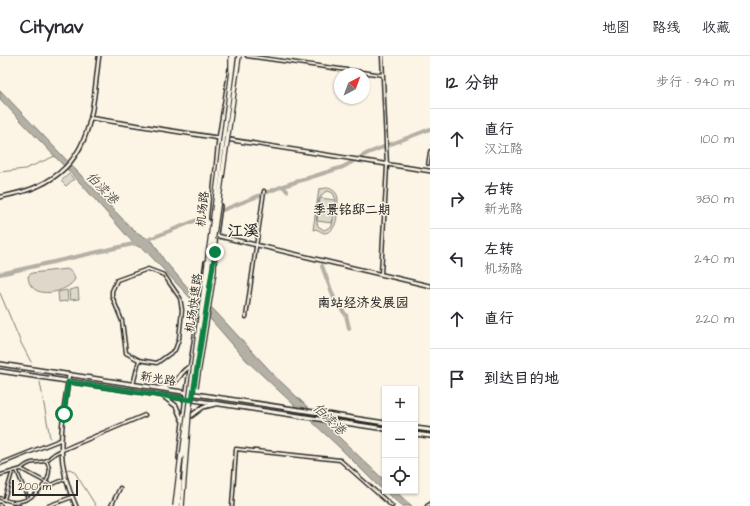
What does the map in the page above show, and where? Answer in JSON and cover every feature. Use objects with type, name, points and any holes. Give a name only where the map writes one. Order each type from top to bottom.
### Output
[{"type":"highway","name":"机场快速路","points":[[180,506],[182,442],[231,79],[232,56]]},
{"type":"highway","name":"机场快速路","points":[[180,506],[185,442],[240,56]]},
{"type":"highway","points":[[196,386],[214,272],[215,230]]},
{"type":"main road","name":"机场路","points":[[180,506],[182,426],[210,234],[219,139],[232,56]]},
{"type":"main road","points":[[180,506],[192,400],[207,302],[240,56]]},
{"type":"main road","name":"新光路","points":[[0,364],[382,423]]},
{"type":"main road","points":[[159,388],[176,382],[186,369],[191,366]]},
{"type":"main road","name":"新光路","points":[[0,371],[186,400],[322,418],[382,428]]},
{"type":"main road","points":[[162,396],[176,406],[182,426]]},
{"type":"main road","points":[[190,416],[204,407],[215,404],[212,400],[215,397]]},
{"type":"main road","points":[[418,428],[430,430]]},
{"type":"main road","points":[[418,434],[430,436]]},
{"type":"street","points":[[0,197],[37,187],[61,172],[74,159],[83,143],[90,118],[99,56]]},
{"type":"street","points":[[247,56],[383,75]]},
{"type":"street","points":[[381,274],[387,166],[382,56]]},
{"type":"street","points":[[90,118],[387,166],[430,171]]},
{"type":"street","points":[[428,164],[430,152]]},
{"type":"street","points":[[246,317],[255,245],[264,191]]},
{"type":"street","points":[[210,234],[430,286]]},
{"type":"street","points":[[148,269],[164,275],[180,298],[182,322],[175,350],[163,361],[157,363],[139,360],[126,353],[122,322],[112,296],[112,291],[117,280],[148,269]]},
{"type":"street","points":[[133,385],[139,360]]},
{"type":"street","points":[[69,374],[60,440],[60,451],[65,479],[76,506]]},
{"type":"street","points":[[0,475],[17,471],[29,462],[46,460],[56,452],[145,415]]},
{"type":"street","points":[[0,464],[60,440]]},
{"type":"street","points":[[232,506],[236,449],[340,460],[392,506]]},
{"type":"street","points":[[0,498],[16,505],[39,491],[46,482],[49,470],[46,460]]},
{"type":"street","points":[[21,469],[51,485],[65,479]]},
{"type":"street","points":[[17,471],[28,499]]},
{"type":"street","points":[[4,500],[12,472]]},
{"type":"street","points":[[111,506],[120,488]]},
{"type":"street","points":[[48,506],[72,497]]},
{"type":"shaded area","points":[[0,90],[133,230],[153,242],[164,260],[189,289],[214,310],[276,377],[382,478],[382,489],[246,360],[213,322],[144,249],[135,245],[83,186],[0,99]]},
{"type":"shaded area","points":[[69,174],[74,179],[66,186],[61,181]]},
{"type":"shaded area","points":[[319,189],[331,189],[338,197],[335,225],[329,232],[324,233],[316,229],[313,230]],"holes":[[[328,191],[333,193],[336,200],[332,226],[324,230],[318,226],[316,217],[317,206],[321,196],[324,193]]]},
{"type":"shaded area","points":[[320,198],[335,200],[332,223],[317,221]]},
{"type":"shaded area","points":[[67,269],[73,273],[75,279],[65,288],[57,291],[41,292],[30,284],[28,276],[32,273]]},
{"type":"shaded area","points":[[78,288],[79,299],[70,300],[69,290]]},
{"type":"shaded area","points":[[67,290],[68,301],[59,302],[58,292]]},
{"type":"shaded area","points":[[388,494],[398,494],[412,506],[402,506]]},
{"type":"waterway","points":[[223,210],[283,186],[343,167],[368,153],[430,129]]},
{"type":"waterway","points":[[0,172],[25,169],[55,156]]},
{"type":"waterway","points":[[283,186],[287,191]]},
{"type":"waterway","points":[[0,274],[142,242],[202,218]]},
{"type":"waterway","points":[[322,266],[335,301],[346,315],[349,328]]},
{"type":"waterway","points":[[0,293],[21,343],[31,362]]},
{"type":"waterway","points":[[40,382],[50,438]]},
{"type":"waterway","points":[[67,470],[69,469],[74,471],[96,506]]},
{"type":"district","name":"季景铭邸二期","points":[[352,210]]},
{"type":"district","name":"江溪","points":[[243,231]]},
{"type":"district","name":"南站经济发展园","points":[[363,303]]},
{"type":"route","points":[[64,414],[68,382],[192,400],[215,252]]},
{"type":"water label","name":"伯渎港","points":[[102,188]]},
{"type":"water label","name":"伯渎港","points":[[329,419]]}]
